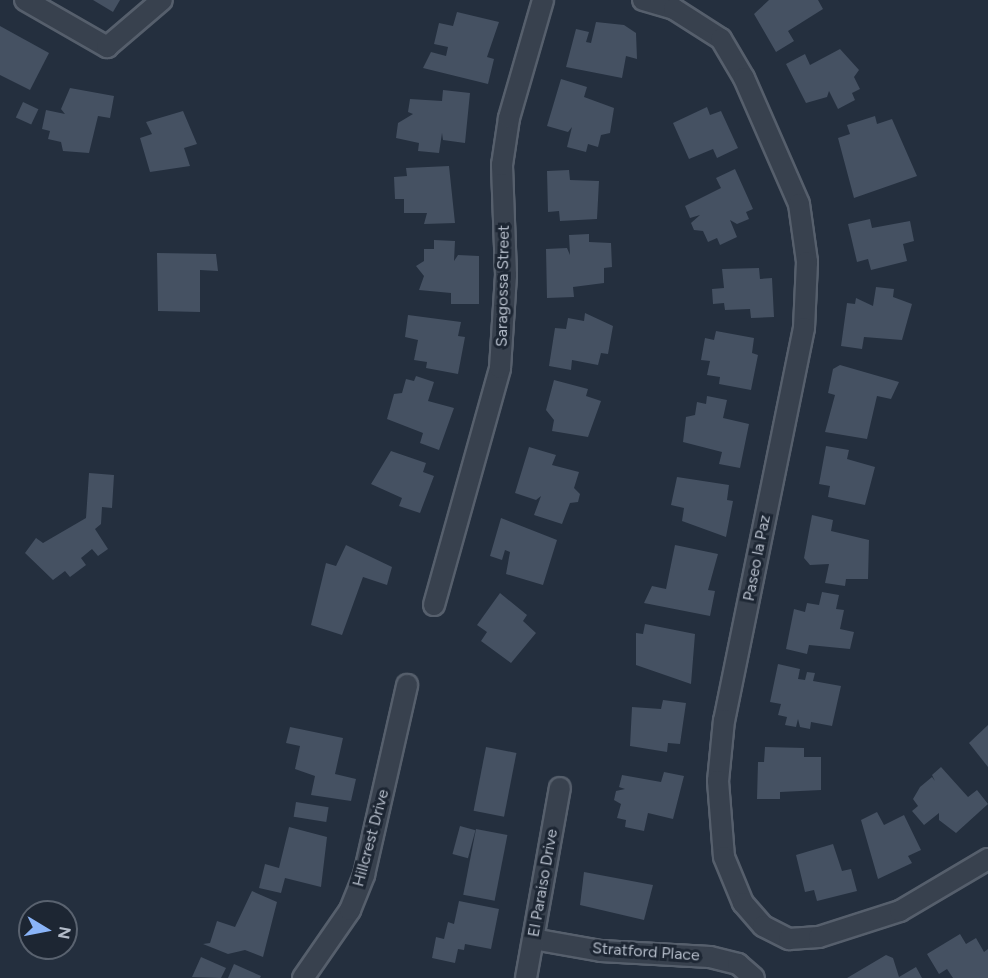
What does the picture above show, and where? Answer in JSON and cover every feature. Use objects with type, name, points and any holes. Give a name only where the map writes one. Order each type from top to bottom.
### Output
[{"type":"street","points":[[25,0],[107,47],[162,0]]},
{"type":"street","name":"Saragossa Street","points":[[434,605],[500,368],[506,275],[502,165],[509,118],[543,0]]},
{"type":"street","name":"Paseo la Paz","points":[[643,0],[674,9],[721,39],[744,78],[799,204],[807,262],[804,328],[722,740],[718,781],[724,857],[743,903],[763,926],[789,939],[819,937],[900,911],[988,858]]},
{"type":"street","name":"Hillcrest Drive","points":[[303,978],[350,910],[364,875],[408,685]]},
{"type":"street","name":"El Paraiso Drive","points":[[526,978],[560,788]]},
{"type":"street","name":"Stratford Place","points":[[533,939],[601,951],[710,957],[738,964],[754,978]]},
{"type":"building","points":[[93,0],[120,0],[113,12]]},
{"type":"building","points":[[769,0],[818,0],[823,9],[788,31],[794,41],[776,52],[754,14]]},
{"type":"building","points":[[457,12],[499,22],[487,57],[494,59],[488,84],[423,68],[431,52],[446,56],[448,47],[434,44],[439,23],[453,26]]},
{"type":"building","points":[[596,22],[624,25],[636,33],[637,59],[626,56],[622,78],[566,67],[576,29],[589,32],[586,42],[591,43]]},
{"type":"building","points":[[0,26],[49,53],[30,90],[0,75]]},
{"type":"building","points":[[840,49],[859,70],[854,77],[860,89],[852,93],[855,100],[838,109],[829,91],[827,97],[806,103],[786,64],[805,54],[810,65]]},
{"type":"building","points":[[561,79],[587,87],[584,97],[614,108],[610,133],[601,135],[598,147],[588,144],[586,152],[567,147],[572,127],[568,132],[547,126]]},
{"type":"building","points":[[70,88],[114,96],[110,118],[98,116],[89,153],[63,151],[61,142],[48,139],[50,131],[42,129],[46,110],[65,114],[61,109]]},
{"type":"building","points":[[443,90],[470,93],[465,143],[443,140],[442,133],[439,153],[418,151],[419,143],[396,138],[398,123],[413,114],[408,112],[410,99],[442,101]]},
{"type":"building","points":[[23,102],[38,109],[31,125],[16,117]]},
{"type":"building","points":[[707,107],[710,115],[721,111],[738,148],[717,158],[713,149],[689,159],[673,123]]},
{"type":"building","points":[[183,111],[197,144],[184,148],[190,166],[150,172],[140,138],[152,134],[146,122]]},
{"type":"building","points":[[875,116],[877,124],[892,119],[917,176],[854,198],[838,138],[850,134],[847,125]]},
{"type":"building","points":[[449,166],[455,223],[424,224],[427,213],[404,213],[404,199],[395,199],[394,177],[407,176],[406,168]]},
{"type":"building","points":[[735,169],[753,209],[746,212],[749,219],[737,224],[730,220],[737,237],[720,245],[717,238],[708,242],[703,231],[694,230],[691,223],[700,215],[690,218],[685,206],[721,188],[716,178]]},
{"type":"building","points":[[569,170],[570,180],[599,181],[597,219],[560,221],[559,211],[548,212],[547,171]]},
{"type":"building","points":[[870,219],[872,228],[910,221],[914,241],[903,244],[907,261],[871,270],[868,259],[857,262],[848,224]]},
{"type":"building","points":[[589,234],[589,242],[611,243],[612,267],[604,268],[604,283],[573,287],[574,297],[547,298],[546,249],[567,248],[570,255],[569,235]]},
{"type":"building","points":[[434,240],[455,241],[454,261],[458,255],[479,256],[479,304],[451,304],[451,293],[419,290],[424,276],[416,266],[424,261],[424,249],[434,249]]},
{"type":"building","points":[[157,253],[216,254],[218,271],[200,270],[200,312],[158,311]]},
{"type":"building","points":[[759,268],[760,279],[772,278],[774,317],[751,318],[750,309],[725,310],[724,303],[713,304],[712,289],[724,288],[722,269]]},
{"type":"building","points":[[876,287],[894,289],[893,297],[912,304],[902,340],[864,337],[862,349],[841,346],[847,303],[855,304],[856,298],[873,306]]},
{"type":"building","points":[[585,313],[613,326],[608,354],[601,353],[598,365],[572,360],[571,370],[549,366],[555,328],[566,329],[568,318],[584,321]]},
{"type":"building","points":[[408,315],[461,322],[458,336],[465,337],[458,374],[426,368],[427,362],[414,360],[418,340],[405,337]]},
{"type":"building","points":[[716,331],[754,338],[752,353],[758,355],[751,390],[719,384],[720,377],[707,375],[710,361],[701,360],[705,338],[714,340]]},
{"type":"building","points":[[840,365],[899,382],[891,399],[877,396],[867,439],[825,432],[835,395],[828,393],[833,369]]},
{"type":"building","points":[[416,376],[434,382],[428,401],[454,408],[439,450],[420,443],[423,433],[387,419],[394,394],[402,393],[406,379],[414,381]]},
{"type":"building","points":[[554,380],[588,389],[586,396],[601,401],[588,437],[552,431],[554,420],[546,410]]},
{"type":"building","points":[[707,396],[727,400],[723,418],[749,424],[740,468],[719,464],[722,452],[683,442],[686,417],[695,415],[697,402],[706,404]]},
{"type":"building","points":[[826,446],[849,450],[847,459],[875,467],[865,505],[828,497],[830,486],[819,484]]},
{"type":"building","points":[[529,447],[556,455],[552,465],[579,472],[574,488],[580,494],[578,502],[570,503],[562,524],[534,515],[541,496],[536,500],[515,493]]},
{"type":"building","points":[[391,451],[426,463],[423,472],[434,476],[420,513],[399,506],[402,498],[371,484]]},
{"type":"building","points":[[89,473],[114,475],[112,508],[102,507],[101,524],[95,529],[108,549],[98,556],[92,549],[81,558],[86,565],[70,577],[65,571],[53,580],[25,553],[36,538],[43,543],[86,518]]},
{"type":"building","points":[[677,477],[729,485],[727,500],[733,501],[726,537],[682,521],[684,508],[671,505]]},
{"type":"building","points":[[812,515],[833,520],[831,531],[869,540],[868,579],[846,579],[845,586],[825,583],[829,564],[810,565],[804,558]]},
{"type":"building","points":[[501,518],[557,540],[543,585],[506,574],[510,552],[505,550],[502,560],[490,556]]},
{"type":"building","points":[[346,545],[392,567],[387,585],[363,577],[342,635],[311,625],[326,563],[336,566]]},
{"type":"building","points":[[675,545],[718,554],[708,590],[715,591],[710,616],[644,603],[652,586],[666,589]]},
{"type":"building","points":[[822,592],[839,595],[836,609],[844,610],[840,629],[854,632],[850,649],[809,645],[807,654],[786,649],[794,609],[805,612],[807,603],[819,605]]},
{"type":"building","points":[[500,593],[527,615],[523,621],[536,633],[511,663],[481,641],[487,632],[477,625]]},
{"type":"building","points":[[645,624],[695,634],[691,684],[636,665],[636,633],[643,634]]},
{"type":"building","points":[[778,664],[800,669],[798,679],[805,680],[807,672],[815,673],[813,681],[841,686],[832,726],[811,722],[810,729],[800,727],[798,719],[796,727],[785,725],[787,717],[778,715],[781,704],[770,702]]},
{"type":"building","points":[[663,700],[686,703],[680,744],[668,743],[667,752],[630,746],[632,707],[661,709]]},
{"type":"building","points":[[988,725],[988,767],[969,743]]},
{"type":"building","points":[[290,727],[343,738],[335,774],[356,779],[351,801],[311,795],[315,776],[295,769],[300,746],[286,743]]},
{"type":"building","points":[[486,747],[516,753],[504,817],[474,811]]},
{"type":"building","points":[[765,747],[804,748],[804,757],[821,757],[821,790],[780,792],[780,799],[757,799],[758,762],[764,762]]},
{"type":"building","points":[[941,767],[968,797],[977,790],[988,804],[956,833],[939,820],[939,813],[924,825],[912,811],[918,806],[913,799],[920,787],[932,777],[935,781],[932,775]]},
{"type":"building","points":[[664,772],[684,776],[673,819],[648,813],[644,831],[625,827],[626,820],[617,818],[621,804],[614,800],[616,791],[625,789],[619,787],[622,775],[661,782]]},
{"type":"building","points":[[296,802],[329,807],[326,822],[294,817]]},
{"type":"building","points":[[877,812],[884,825],[904,815],[921,850],[908,856],[912,863],[878,879],[861,820]]},
{"type":"building","points":[[460,826],[475,830],[468,858],[452,854]]},
{"type":"building","points":[[289,827],[327,837],[321,887],[285,878],[281,893],[259,888],[265,864],[279,868]]},
{"type":"building","points":[[476,829],[507,835],[495,901],[463,895]]},
{"type":"building","points":[[833,844],[842,871],[851,869],[857,891],[817,901],[814,890],[805,892],[796,855]]},
{"type":"building","points":[[584,872],[653,885],[644,920],[580,905]]},
{"type":"building","points":[[252,891],[277,902],[263,957],[245,950],[228,954],[203,944],[210,943],[217,921],[235,927]]},
{"type":"building","points":[[459,901],[499,909],[491,949],[465,944],[464,950],[458,949],[455,963],[432,958],[436,937],[444,939],[448,922],[454,924]]},
{"type":"building","points":[[960,934],[966,944],[976,938],[984,952],[988,949],[988,978],[953,978],[947,969],[939,974],[927,954]]},
{"type":"building","points":[[886,955],[893,958],[899,977],[916,967],[922,978],[847,978]]},
{"type":"building","points":[[201,957],[226,968],[221,978],[192,977]]},
{"type":"building","points":[[234,964],[261,976],[260,978],[228,978]]}]
